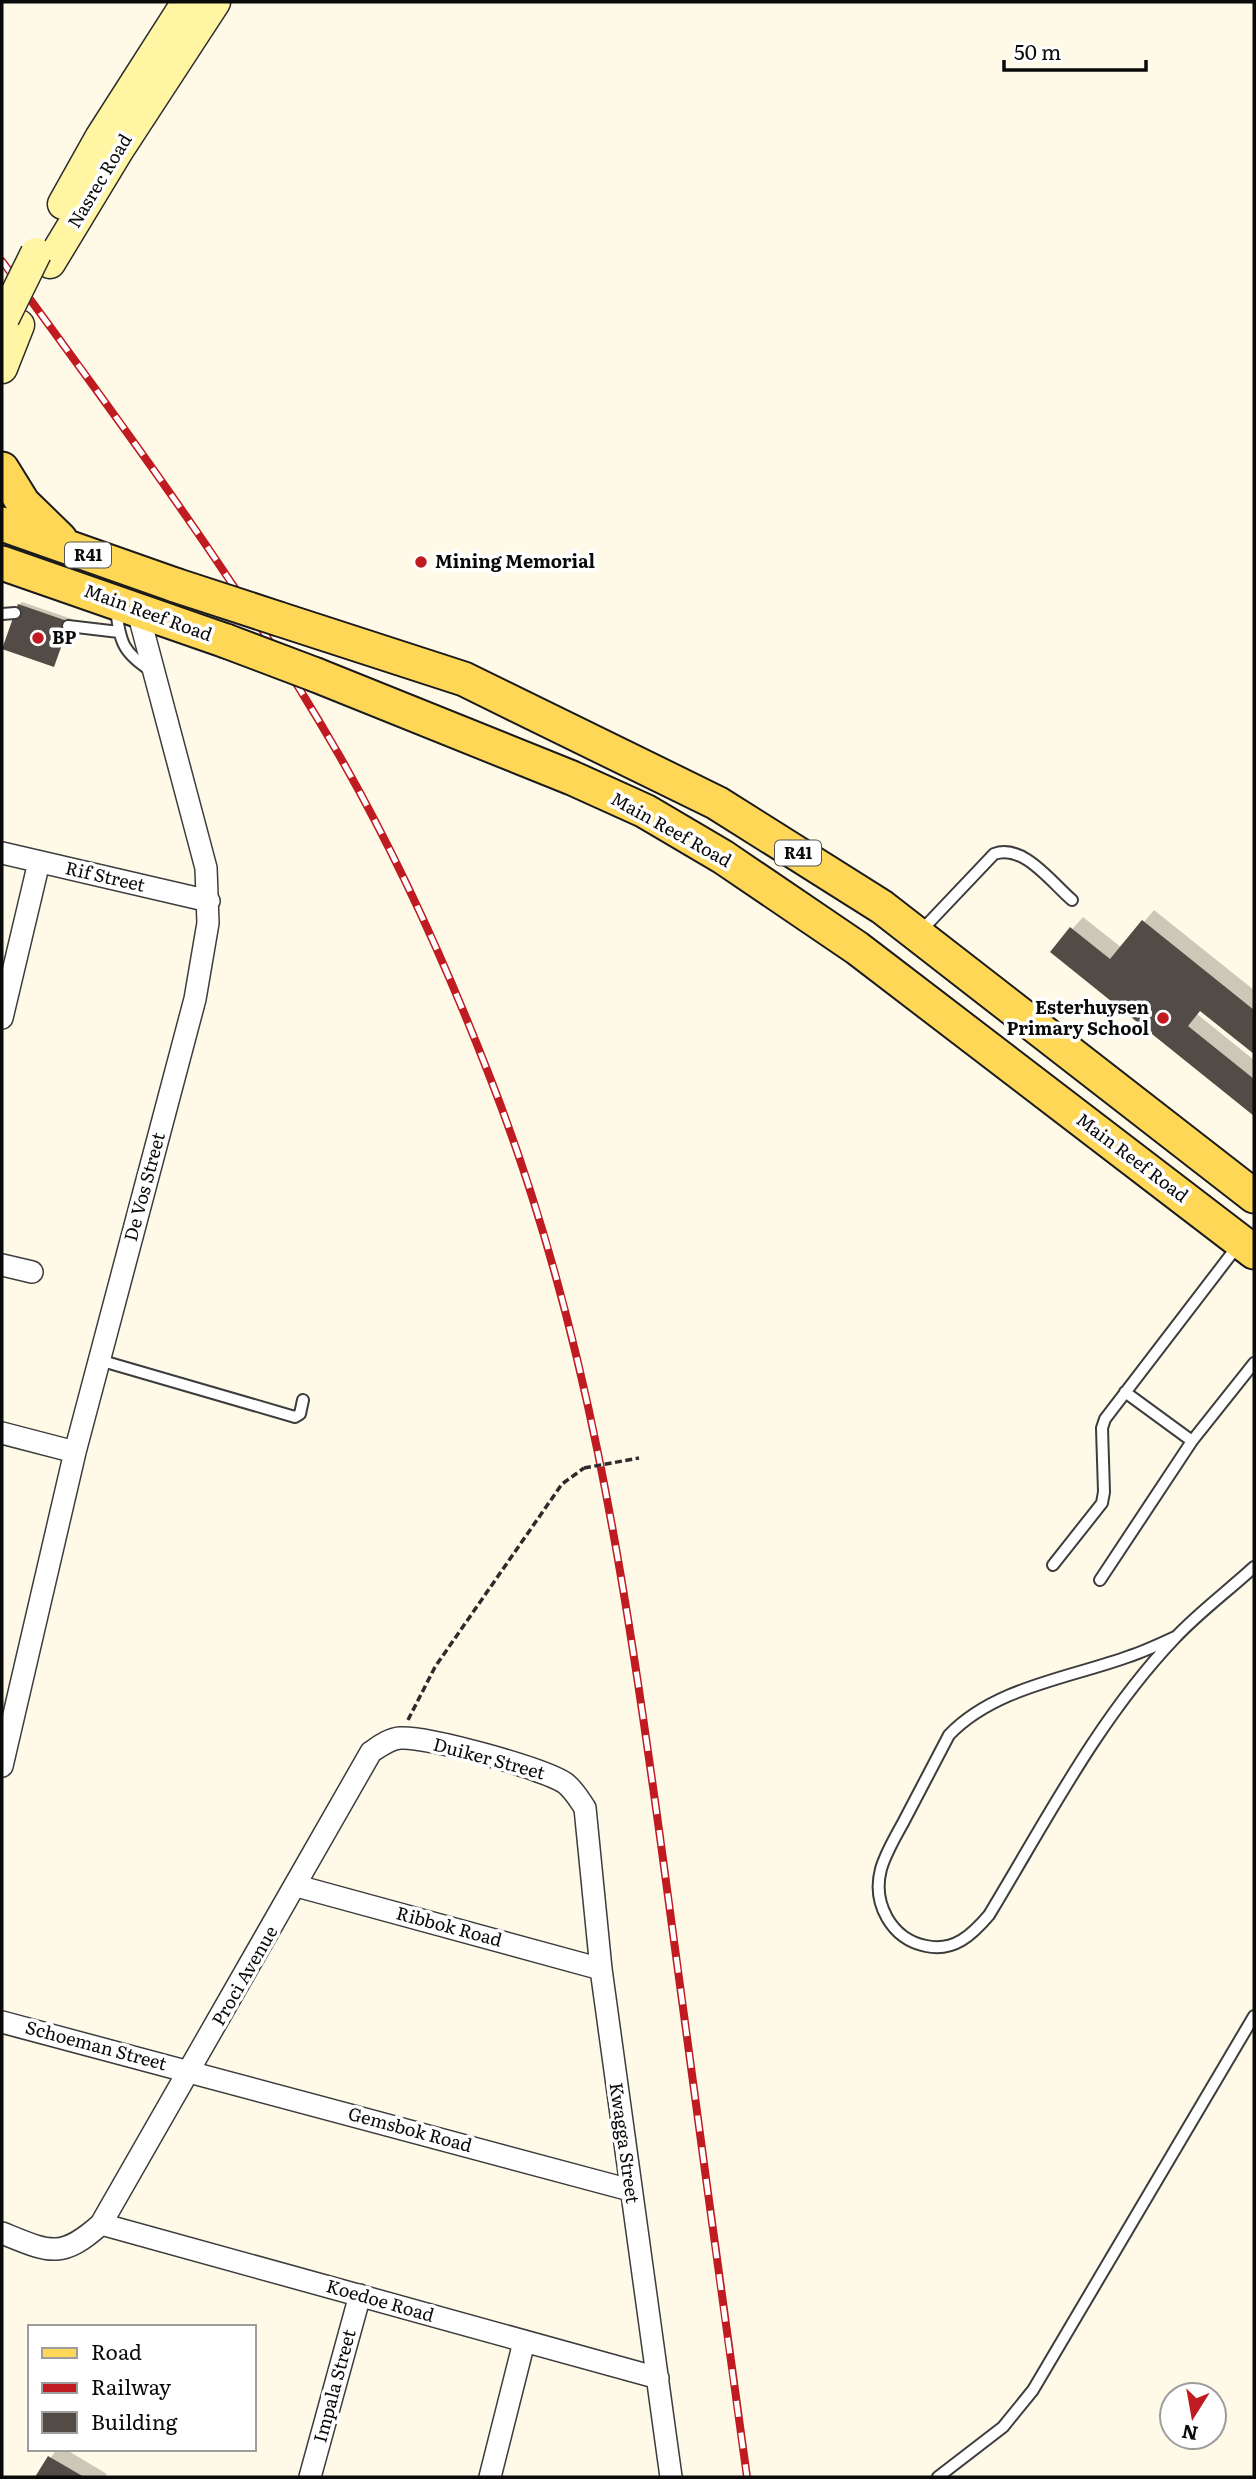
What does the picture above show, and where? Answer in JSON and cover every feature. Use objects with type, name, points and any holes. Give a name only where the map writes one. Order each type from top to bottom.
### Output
[{"type":"main road","name":"Nasrec Road","points":[[2,368],[8,322],[43,258],[100,138],[187,2]]},
{"type":"main road","name":"Nasrec Road","points":[[43,258],[215,2]]},
{"type":"main road","points":[[2,469],[30,511],[75,551]]},
{"type":"main road","name":"Main Reef Road","points":[[2,524],[75,551],[464,679],[717,803],[882,907],[1251,1193]]},
{"type":"main road","name":"Main Reef Road","points":[[2,563],[124,614],[226,641],[316,675],[572,778],[645,811],[723,857],[857,948],[1238,1240]]},
{"type":"main road","points":[[1238,1240],[1251,1193]]},
{"type":"street","name":"De Vos Street","points":[[2,1766],[75,1452],[189,1024],[206,939],[209,901],[201,846],[155,674],[124,614]]},
{"type":"street","name":"Rif Street","points":[[2,853],[209,901]]},
{"type":"street","points":[[2,1018],[39,862]]},
{"type":"street","points":[[2,1265],[32,1272]]},
{"type":"street","points":[[2,1433],[75,1452]]},
{"type":"street","name":"Duiker Street","points":[[399,1738],[422,1740],[552,1776],[575,1791],[585,1808]]},
{"type":"street","name":"Proci Avenue","points":[[2,2233],[46,2249],[71,2248],[101,2224],[297,1886],[371,1752],[384,1743],[399,1738]]},
{"type":"street","name":"Kwagga Street","points":[[585,1808],[601,1969],[671,2477]]},
{"type":"street","name":"Ribbok Road","points":[[297,1886],[601,1969]]},
{"type":"street","name":"Schoeman Street","points":[[2,2022],[190,2071]]},
{"type":"street","name":"Gemsbok Road","points":[[190,2071],[630,2190]]},
{"type":"street","name":"Koedoe Road","points":[[101,2224],[658,2378]]},
{"type":"street","name":"Impala Street","points":[[310,2477],[360,2295]]},
{"type":"street","points":[[490,2477],[524,2342]]},
{"type":"lane","points":[[2,614],[15,613]]},
{"type":"lane","points":[[68,625],[124,614],[128,654],[155,674]]},
{"type":"lane","points":[[917,934],[993,854],[1005,850],[1019,854],[1072,900]]},
{"type":"lane","points":[[1053,1565],[1102,1503],[1102,1427],[1238,1240]]},
{"type":"lane","points":[[99,1360],[295,1418],[300,1414],[303,1400]]},
{"type":"lane","points":[[1100,1580],[1192,1441],[1254,1363]]},
{"type":"lane","points":[[1125,1392],[1192,1441]]},
{"type":"lane","points":[[1175,1637],[1131,1656],[989,1705],[964,1719],[949,1735],[880,1871],[881,1903],[888,1923],[901,1936],[916,1944],[935,1948],[954,1945],[972,1935],[989,1915],[1091,1746],[1175,1637],[1254,1567]]},
{"type":"lane","points":[[938,2477],[1003,2427],[1033,2390],[1254,2016]]},
{"type":"path","points":[[399,1738],[435,1667],[562,1484],[584,1468],[639,1458]]},
{"type":"building","points":[[18,604],[70,622],[54,667],[2,649]]},
{"type":"building","name":"Esterhuysen Primary School","points":[[1142,920],[1254,1010],[1254,1054],[1200,1011],[1188,1026],[1254,1079],[1254,1116],[1050,952],[1070,927],[1110,959]]},
{"type":"building","points":[[48,2456],[84,2477],[35,2477]]},
{"type":"railway","points":[[2,261],[220,565],[339,755],[382,834],[440,956],[491,1080],[524,1172],[553,1265],[577,1359],[616,1548],[646,1740],[747,2477]]},
{"type":"place","name":"Mining Memorial","points":[[421,562]]},
{"type":"place","name":"BP","points":[[38,638]]},
{"type":"place","name":"Esterhuysen Primary School","points":[[1163,1018]]}]
